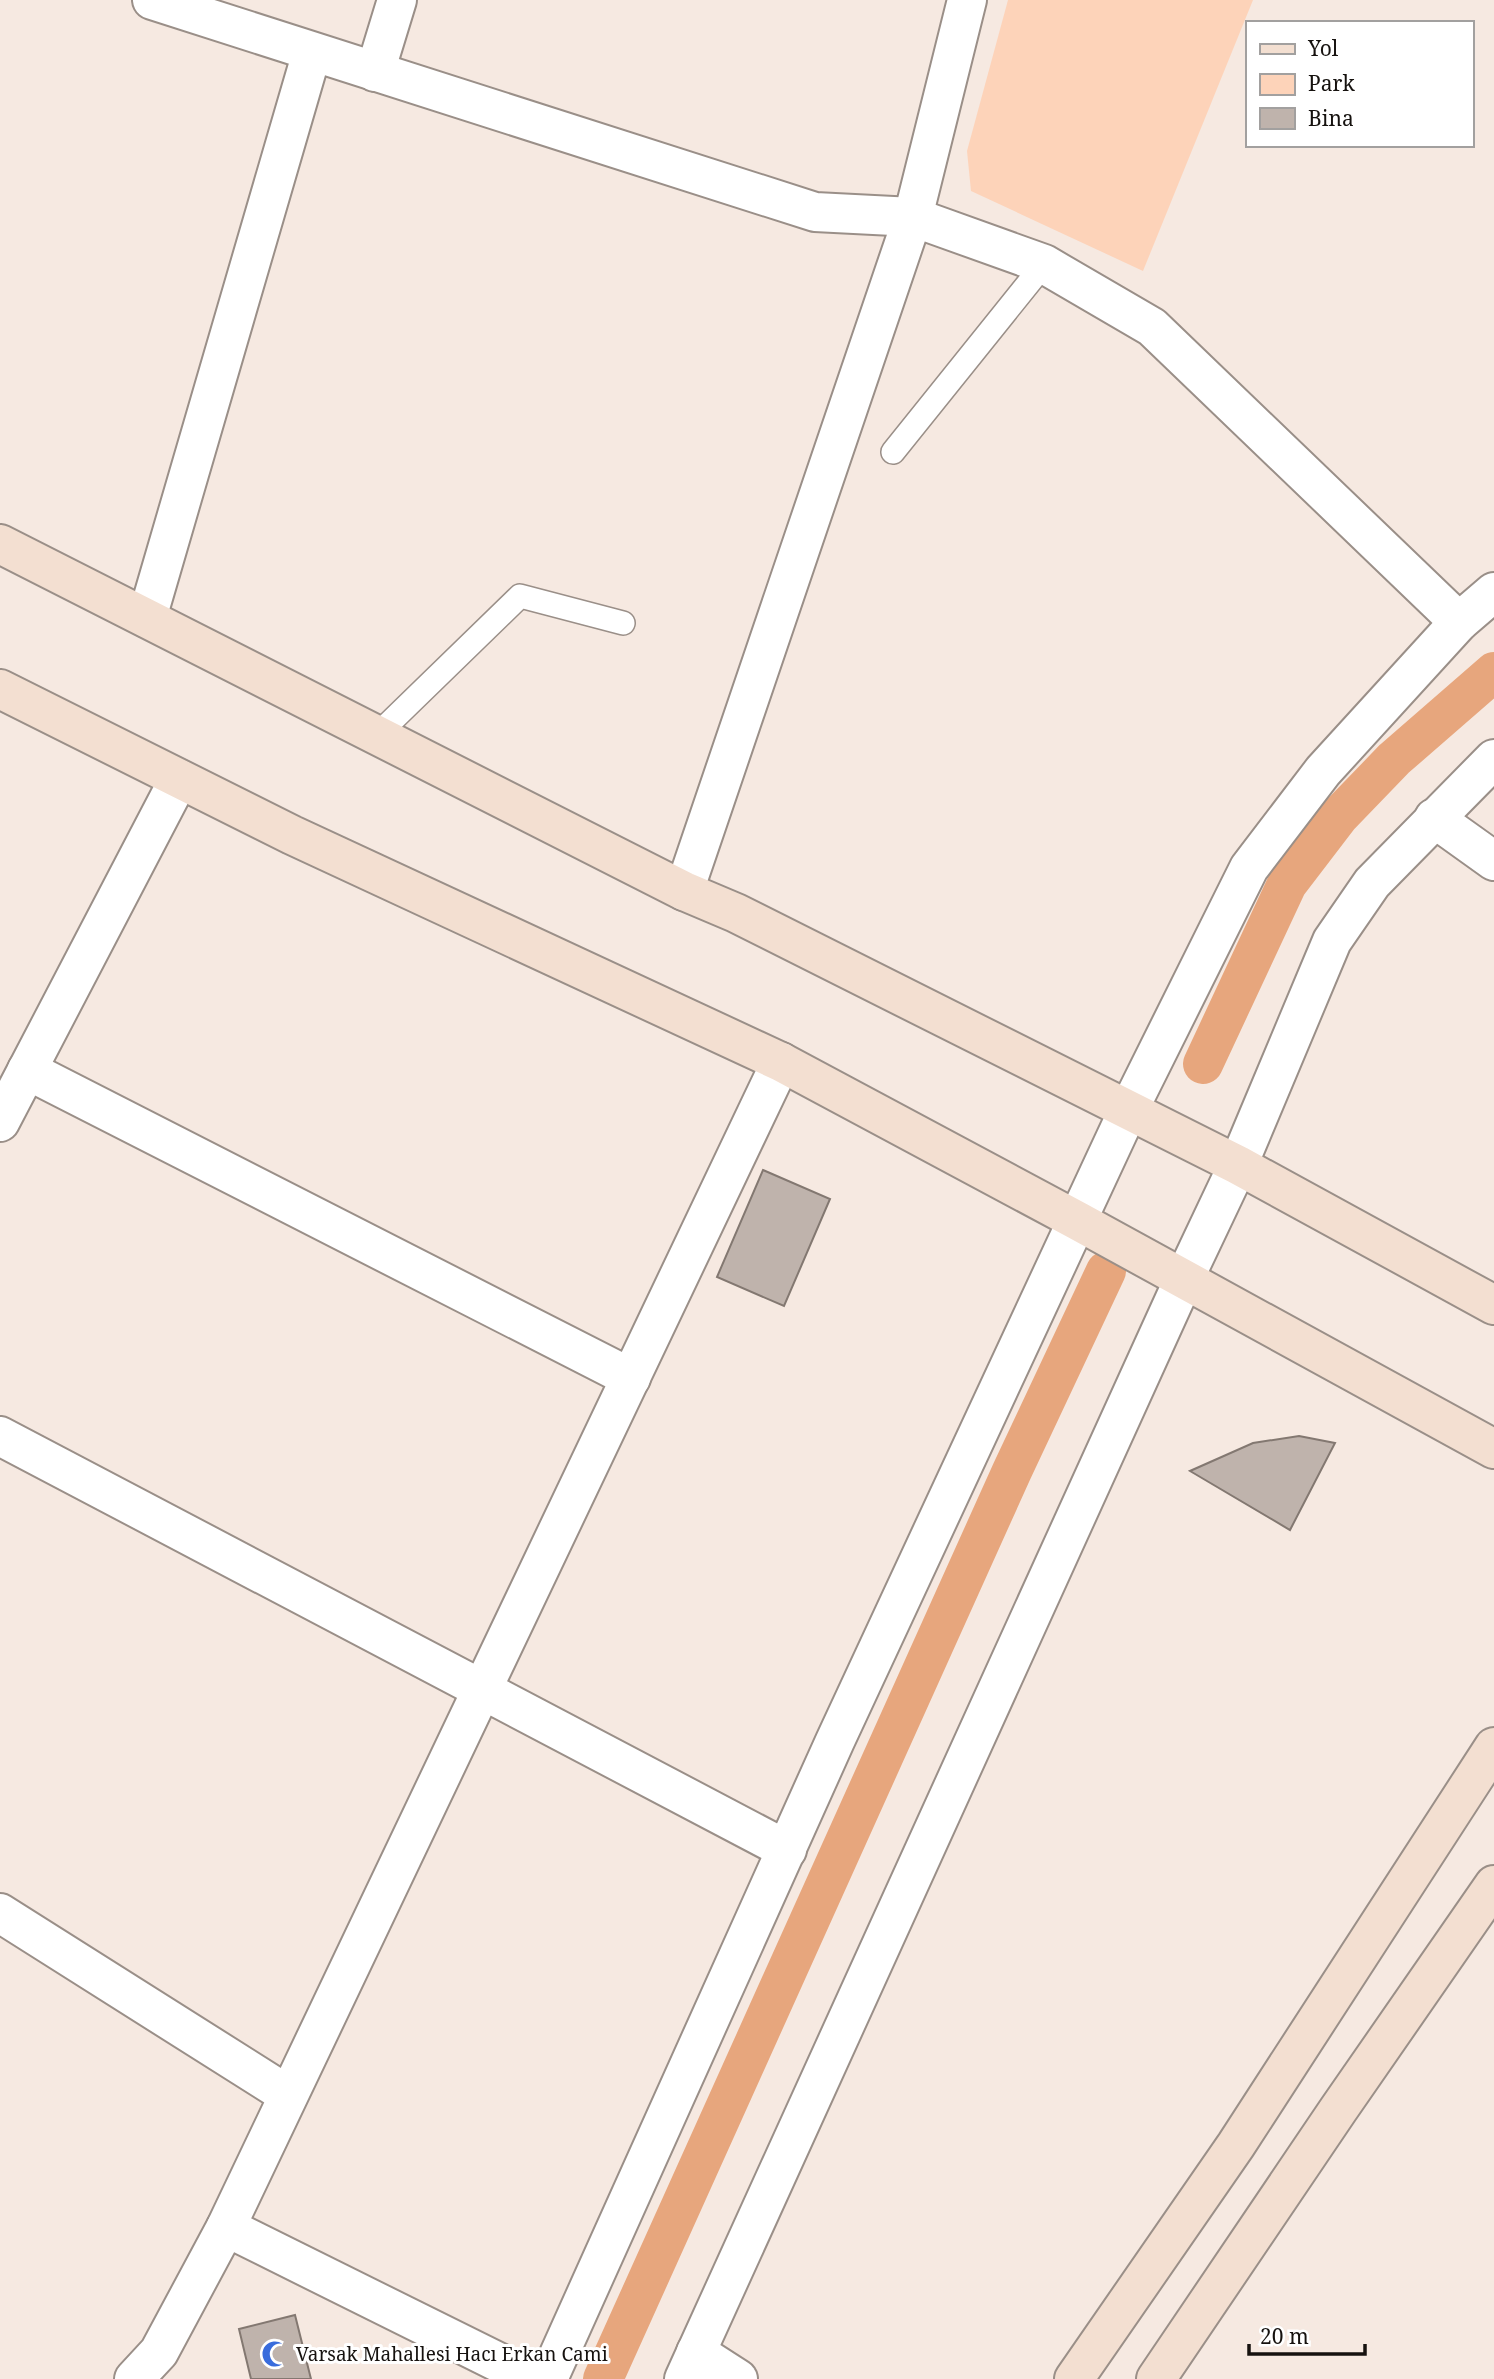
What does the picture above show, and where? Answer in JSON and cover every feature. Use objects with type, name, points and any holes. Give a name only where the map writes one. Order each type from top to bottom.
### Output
[{"type":"street","points":[[152,0],[815,212],[913,217],[1044,264],[1152,327],[1459,622]]},
{"type":"street","points":[[375,72],[397,0]]},
{"type":"street","points":[[684,891],[913,217],[967,0]]},
{"type":"street","points":[[147,618],[312,52]]},
{"type":"street","points":[[0,544],[684,891],[736,913],[1238,1165],[1494,1305]]},
{"type":"street","points":[[548,2379],[786,1850],[1128,1111],[1249,868],[1323,771],[1459,622],[1494,592]]},
{"type":"street","points":[[0,689],[305,841],[780,1062],[1078,1221],[1494,1449]]},
{"type":"street","points":[[738,2379],[690,2366],[1238,1165],[1332,941],[1372,883],[1494,760]]},
{"type":"street","points":[[0,1122],[179,779]]},
{"type":"street","points":[[1434,818],[1494,861]]},
{"type":"street","points":[[134,2379],[159,2352],[226,2227],[780,1062]]},
{"type":"street","points":[[27,1070],[631,1378]]},
{"type":"street","points":[[0,1436],[786,1850]]},
{"type":"street","points":[[1074,2379],[1236,2145],[1494,1747]]},
{"type":"street","points":[[1156,2379],[1338,2109],[1494,1885]]},
{"type":"street","points":[[0,1913],[288,2095]]},
{"type":"street","points":[[226,2227],[532,2379]]},
{"type":"lane","points":[[893,452],[1044,264]]},
{"type":"lane","points":[[377,735],[520,596],[623,624]]},
{"type":"green space","points":[[1008,0],[1253,0],[1143,271],[971,191],[967,151]]},
{"type":"building","points":[[763,1170],[830,1199],[784,1306],[717,1277]]},
{"type":"building","points":[[1299,1436],[1335,1443],[1290,1530],[1190,1471],[1253,1443]]},
{"type":"building","name":"Varsak Mahallesi Hacı Erkan Cami","points":[[295,2315],[311,2379],[251,2379],[239,2329]]},
{"type":"waterway","points":[[1203,1064],[1287,884],[1339,816],[1394,759],[1494,672]]},
{"type":"waterway","points":[[603,2379],[1012,1471],[1106,1271]]},
{"type":"place","name":"Varsak Mahallesi Hacı Erkan Cami","points":[[275,2354]]}]
